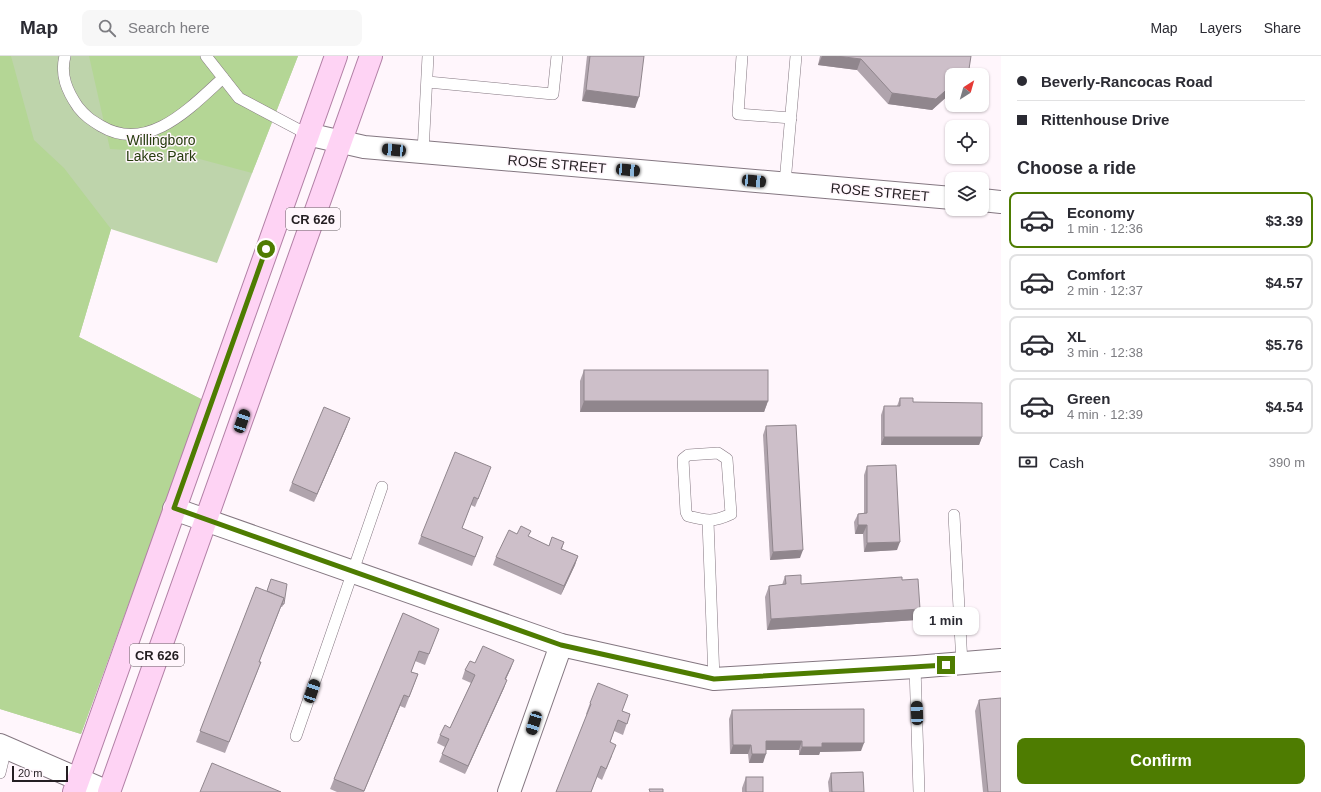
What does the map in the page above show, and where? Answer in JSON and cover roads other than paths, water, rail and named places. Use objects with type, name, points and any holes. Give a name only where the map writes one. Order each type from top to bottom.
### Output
[{"type":"main road","name":"CR 626","points":[[76,785],[336,56]]},
{"type":"main road","name":"CR 626","points":[[109,792],[372,56]]},
{"type":"street","name":"ROSE STREET","points":[[307,134],[364,147],[945,197]]},
{"type":"street","points":[[989,201],[1001,202]]},
{"type":"street","points":[[174,508],[561,645],[714,679],[915,668],[1001,660]]},
{"type":"street","points":[[509,792],[561,645]]},
{"type":"street","points":[[3,746],[76,785],[109,792]]},
{"type":"lane","points":[[65,56],[63,65],[68,92],[85,117],[110,132],[135,135],[160,128],[186,111],[223,78]]},
{"type":"lane","points":[[206,56],[239,98],[307,134]]},
{"type":"lane","points":[[423,152],[428,82],[426,71],[428,56]]},
{"type":"lane","points":[[428,82],[553,94],[557,56]]},
{"type":"lane","points":[[742,56],[738,114],[791,118]]},
{"type":"lane","points":[[785,183],[796,56]]},
{"type":"lane","points":[[718,453],[727,459],[731,514],[721,519],[708,521],[688,516],[686,512],[683,459],[688,455],[718,453]]},
{"type":"lane","points":[[296,736],[382,487]]},
{"type":"lane","points":[[954,515],[962,664]]},
{"type":"lane","points":[[708,521],[714,679]]},
{"type":"lane","points":[[915,668],[920,792]]},
{"type":"lane","points":[[0,773],[3,746]]},
{"type":"park label","name":"Willingboro Lakes Park","points":[[161,148]]}]
